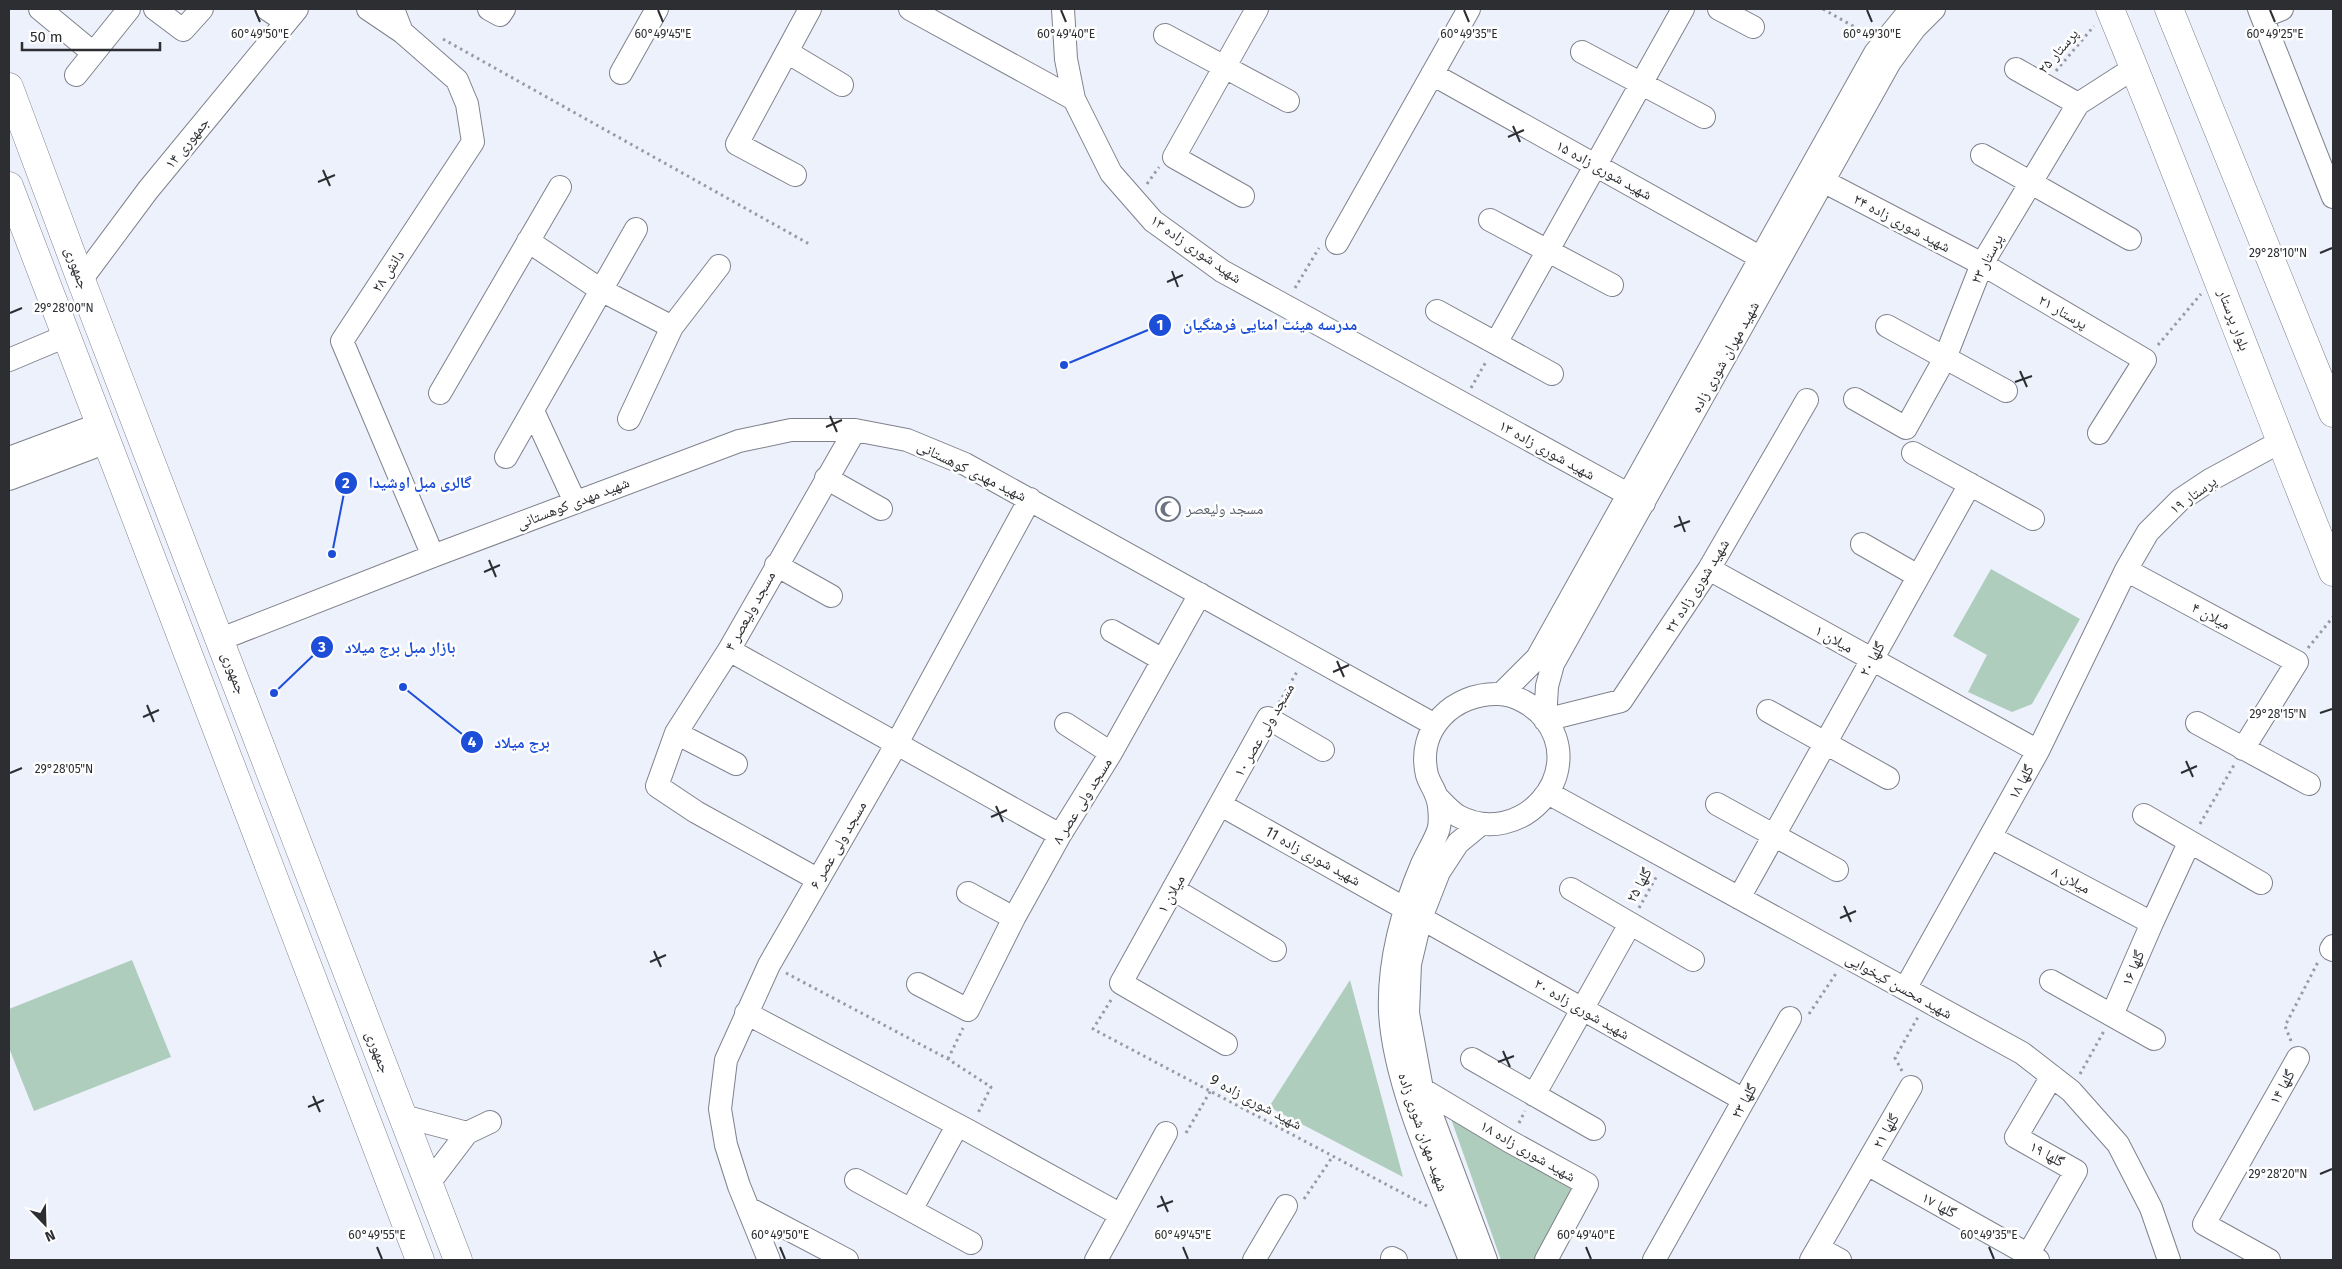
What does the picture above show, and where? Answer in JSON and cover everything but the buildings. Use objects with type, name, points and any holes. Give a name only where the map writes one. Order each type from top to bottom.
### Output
[{"type":"main road","points":[[2169,9],[2333,413]]},
{"type":"main road","name":"بلوار پرستار","points":[[2103,16],[2134,68],[2217,275],[2280,442],[2333,572]]},
{"type":"main road","name":"جمهوری","points":[[9,87],[81,280],[458,1260]]},
{"type":"main road","points":[[9,186],[420,1260]]},
{"type":"main road","points":[[187,652],[221,640]]},
{"type":"street","points":[[40,9],[92,52]]},
{"type":"street","points":[[76,75],[92,52],[128,9]]},
{"type":"street","points":[[155,9],[183,30],[202,9]]},
{"type":"street","points":[[267,9],[291,15]]},
{"type":"street","points":[[368,9],[402,32]]},
{"type":"street","name":"دانش ۲۸","points":[[393,9],[402,32],[457,80],[467,104],[473,142],[342,341],[432,556]]},
{"type":"street","points":[[489,9],[500,15],[504,9]]},
{"type":"street","points":[[621,73],[657,9]]},
{"type":"street","points":[[795,175],[737,144],[810,9]]},
{"type":"street","points":[[910,9],[1074,99]]},
{"type":"street","name":"شهید شوری زاده ۱۳","points":[[1063,9],[1066,60],[1074,99],[1111,173],[1153,221],[1222,271],[1636,499]]},
{"type":"street","points":[[1243,196],[1174,158],[1257,9]]},
{"type":"street","points":[[1337,244],[1469,9]]},
{"type":"street","points":[[1496,344],[1683,9]]},
{"type":"street","points":[[1719,9],[1753,27]]},
{"type":"street","name":"شهید مهران شوری زاده","points":[[1501,694],[1538,658],[1636,499],[1769,262],[1875,53],[1911,9]]},
{"type":"street","name":"شهید مهران شوری زاده","points":[[1769,262],[1823,181],[1890,62],[1915,28],[1934,9]]},
{"type":"street","points":[[2268,12],[2333,197]]},
{"type":"street","name":"جمهوری ۱۴","points":[[81,280],[148,190],[291,15]]},
{"type":"street","points":[[1166,35],[1288,101]]},
{"type":"street","points":[[787,52],[842,85]]},
{"type":"street","points":[[1582,52],[1704,118]]},
{"type":"street","name":"پرستار ۲۳","points":[[1855,400],[1906,428],[1945,358],[1982,264],[2028,183],[2078,104],[2134,68]]},
{"type":"street","points":[[2016,69],[2078,104]]},
{"type":"street","name":"شهید شوری زاده ۱۵","points":[[1432,74],[1769,262]]},
{"type":"street","points":[[1982,156],[2130,239]]},
{"type":"street","name":"شهید شوری زاده ۲۴","points":[[1823,181],[1982,264]]},
{"type":"street","points":[[440,393],[560,187]]},
{"type":"street","points":[[1490,220],[1612,285]]},
{"type":"street","points":[[506,457],[636,229]]},
{"type":"street","points":[[528,241],[601,290],[672,327]]},
{"type":"street","name":"پرستار ۲۱","points":[[1982,264],[2146,360]]},
{"type":"street","points":[[629,419],[672,327],[720,266]]},
{"type":"street","points":[[1437,311],[1552,374]]},
{"type":"street","points":[[1887,326],[2006,392]]},
{"type":"street","points":[[9,360],[66,336]]},
{"type":"street","points":[[2099,433],[2146,360]]},
{"type":"street","name":"شهید شوری زاده ۲۲","points":[[1545,720],[1621,701],[1709,569],[1807,400]]},
{"type":"street","points":[[533,411],[575,502]]},
{"type":"street","name":"شهید مهدی کوهستانی","points":[[221,640],[432,556],[739,441],[791,430],[855,430],[907,440],[965,464],[1200,594],[1307,656],[1435,725]]},
{"type":"street","name":"مسجد ولیعصر ۴","points":[[817,879],[696,812],[657,786],[676,733],[729,650],[855,430]]},
{"type":"street","points":[[9,458],[103,433]]},
{"type":"street","points":[[9,479],[103,433]]},
{"type":"street","name":"پرستار ۱۹","points":[[2126,570],[2148,532],[2180,500],[2210,480],[2280,442]]},
{"type":"street","points":[[1913,452],[2033,519]]},
{"type":"street","points":[[826,478],[881,509]]},
{"type":"street","name":"گلها ۲۰","points":[[1739,898],[1970,484]]},
{"type":"street","name":"شهید مهران شوری زاده","points":[[1545,720],[1547,686],[1553,664],[1636,499]]},
{"type":"street","name":"مسجد ولی عصر ۶","points":[[769,1260],[726,1145],[720,1109],[726,1060],[770,964],[817,879],[896,745],[1030,500]]},
{"type":"street","points":[[1862,544],[1918,576]]},
{"type":"street","points":[[776,565],[831,596]]},
{"type":"street","name":"میلان ۱","points":[[1709,569],[2038,752]]},
{"type":"street","name":"میلان ۴","points":[[2126,570],[2296,662]]},
{"type":"street","name":"گلها ۱۸","points":[[1905,989],[2038,752],[2126,570]]},
{"type":"street","name":"مسجد ولی عصر ۸","points":[[968,1010],[1014,918],[1060,835],[1111,753],[1200,594]]},
{"type":"street","points":[[1112,630],[1163,660]]},
{"type":"street","points":[[729,650],[1060,835]]},
{"type":"street","points":[[2243,749],[2296,662]]},
{"type":"street","points":[[1501,694],[1526,702],[1545,720],[1556,743],[1557,769],[1548,793],[1531,812],[1507,823],[1482,824],[1457,816],[1438,798],[1427,775],[1426,750],[1435,725],[1452,706],[1476,695],[1501,694]]},
{"type":"street","points":[[1768,711],[1888,778]]},
{"type":"street","points":[[1268,718],[1323,750]]},
{"type":"street","name":"مسجد ولی عصر ۱۰","points":[[1221,805],[1268,718]]},
{"type":"street","points":[[2197,723],[2309,784]]},
{"type":"street","points":[[1066,724],[1111,753]]},
{"type":"street","points":[[676,733],[736,764]]},
{"type":"street","name":"شهید محسن کیخوایی","points":[[1548,793],[2022,1053],[2071,1091],[2118,1144],[2151,1208],[2169,1260]]},
{"type":"street","name":"شهید مهران شوری زاده","points":[[1438,798],[1439,829],[1413,913],[1392,959],[1390,1013],[1399,1064],[1413,1112],[1470,1260]]},
{"type":"street","points":[[1717,804],[1837,870]]},
{"type":"street","name":"میلان ۱","points":[[1121,983],[1221,805]]},
{"type":"street","name":"شهید شوری زاده 11","points":[[1221,805],[1413,913]]},
{"type":"street","points":[[2144,816],[2261,884]]},
{"type":"street","name":"شهید مهران شوری زاده","points":[[1482,824],[1458,843],[1413,913],[1408,1013],[1422,1089],[1486,1260]]},
{"type":"street","name":"میلان ۸","points":[[1990,838],[2152,923]]},
{"type":"street","name":"گلها ۱۶","points":[[2112,1016],[2152,923],[2190,843]]},
{"type":"street","points":[[1173,889],[1275,950]]},
{"type":"street","points":[[1571,889],[1693,960]]},
{"type":"street","points":[[968,893],[1014,918]]},
{"type":"street","name":"شهید شوری زاده ۲۰","points":[[1413,913],[1744,1100]]},
{"type":"street","points":[[1534,1095],[1630,924]]},
{"type":"street","points":[[2051,981],[2154,1039]]},
{"type":"street","points":[[1121,983],[1226,1044]]},
{"type":"street","points":[[918,984],[968,1010]]},
{"type":"street","points":[[746,1014],[963,1128],[1121,1215]]},
{"type":"street","name":"گلها ۲۳","points":[[1654,1260],[1790,1018]]},
{"type":"street","name":"گلها ۱۴","points":[[2269,1260],[2204,1224],[2298,1058]]},
{"type":"street","points":[[1472,1059],[1594,1129]]},
{"type":"street","name":"گلها ۱۹","points":[[2030,1258],[2076,1171],[2016,1137],[2052,1076]]},
{"type":"street","name":"گلها ۲۱","points":[[1815,1254],[1911,1086]]},
{"type":"street","name":"شهید شوری زاده ۱۸","points":[[1422,1089],[1509,1141],[1587,1184],[1546,1260]]},
{"type":"street","points":[[403,1116],[467,1133]]},
{"type":"street","points":[[429,1183],[467,1133],[490,1122]]},
{"type":"street","points":[[911,1210],[963,1128]]},
{"type":"street","points":[[1096,1260],[1166,1133]]},
{"type":"street","name":"گلها ۱۷","points":[[1866,1164],[2030,1258]]},
{"type":"street","points":[[856,1180],[971,1242]]},
{"type":"street","points":[[1254,1260],[1286,1206]]},
{"type":"street","points":[[748,1208],[847,1260]]},
{"type":"street","points":[[1815,1254],[1840,1260]]},
{"type":"path","points":[[1823,9],[1883,43]]},
{"type":"path","name":"پرستار ۲۵","points":[[2045,85],[2103,16]]},
{"type":"path","points":[[436,35],[811,245]]},
{"type":"path","points":[[1136,202],[1163,161],[1174,158]]},
{"type":"path","points":[[1285,306],[1319,248],[1337,244]]},
{"type":"path","points":[[2146,360],[2217,275]]},
{"type":"path","points":[[1463,403],[1496,344]]},
{"type":"path","points":[[2296,662],[2333,617]]},
{"type":"path","name":"مسجد ولی عصر ۱۰","points":[[1268,718],[1307,656]]},
{"type":"path","points":[[2190,843],[2243,749]]},
{"type":"path","name":"گلها ۲۵","points":[[1630,924],[1667,858]]},
{"type":"path","name":"گلها ۱۴","points":[[2298,1058],[2285,1026],[2319,960],[2333,948]]},
{"type":"path","points":[[1790,1018],[1811,1014],[1846,956]]},
{"type":"path","points":[[770,964],[948,1059],[991,1087],[963,1128]]},
{"type":"path","name":"شهید شوری زاده 9","points":[[1121,983],[1093,1029],[1455,1221]]},
{"type":"path","points":[[1911,1086],[1895,1058],[1928,1001]]},
{"type":"path","points":[[948,1059],[963,1028],[968,1010]]},
{"type":"path","points":[[2071,1091],[2112,1016]]},
{"type":"path","points":[[1166,1133],[1185,1136],[1211,1090]]},
{"type":"path","points":[[1509,1141],[1534,1095]]},
{"type":"path","points":[[1286,1206],[1302,1202],[1333,1156]]},
{"type":"green space","points":[[1991,569],[2080,619],[2032,704],[2012,712],[1968,692],[1987,655],[1953,636]]},
{"type":"green space","points":[[132,960],[171,1057],[34,1111],[9,1048],[9,1009]]},
{"type":"green space","points":[[1350,980],[1403,1177],[1269,1107]]},
{"type":"green space","points":[[1450,1116],[1575,1191],[1537,1260],[1501,1260]]},
{"type":"place","name":"مدرسه هیئت امنایی فرهنگیان","points":[[1064,365]]},
{"type":"place","name":"مسجد ولیعصر","points":[[1168,509]]},
{"type":"place","name":"گالری مبل اوشیدا","points":[[332,554]]},
{"type":"place","name":"برج میلاد","points":[[403,687]]},
{"type":"place","name":"بازار مبل برج میلاد","points":[[274,693]]}]
